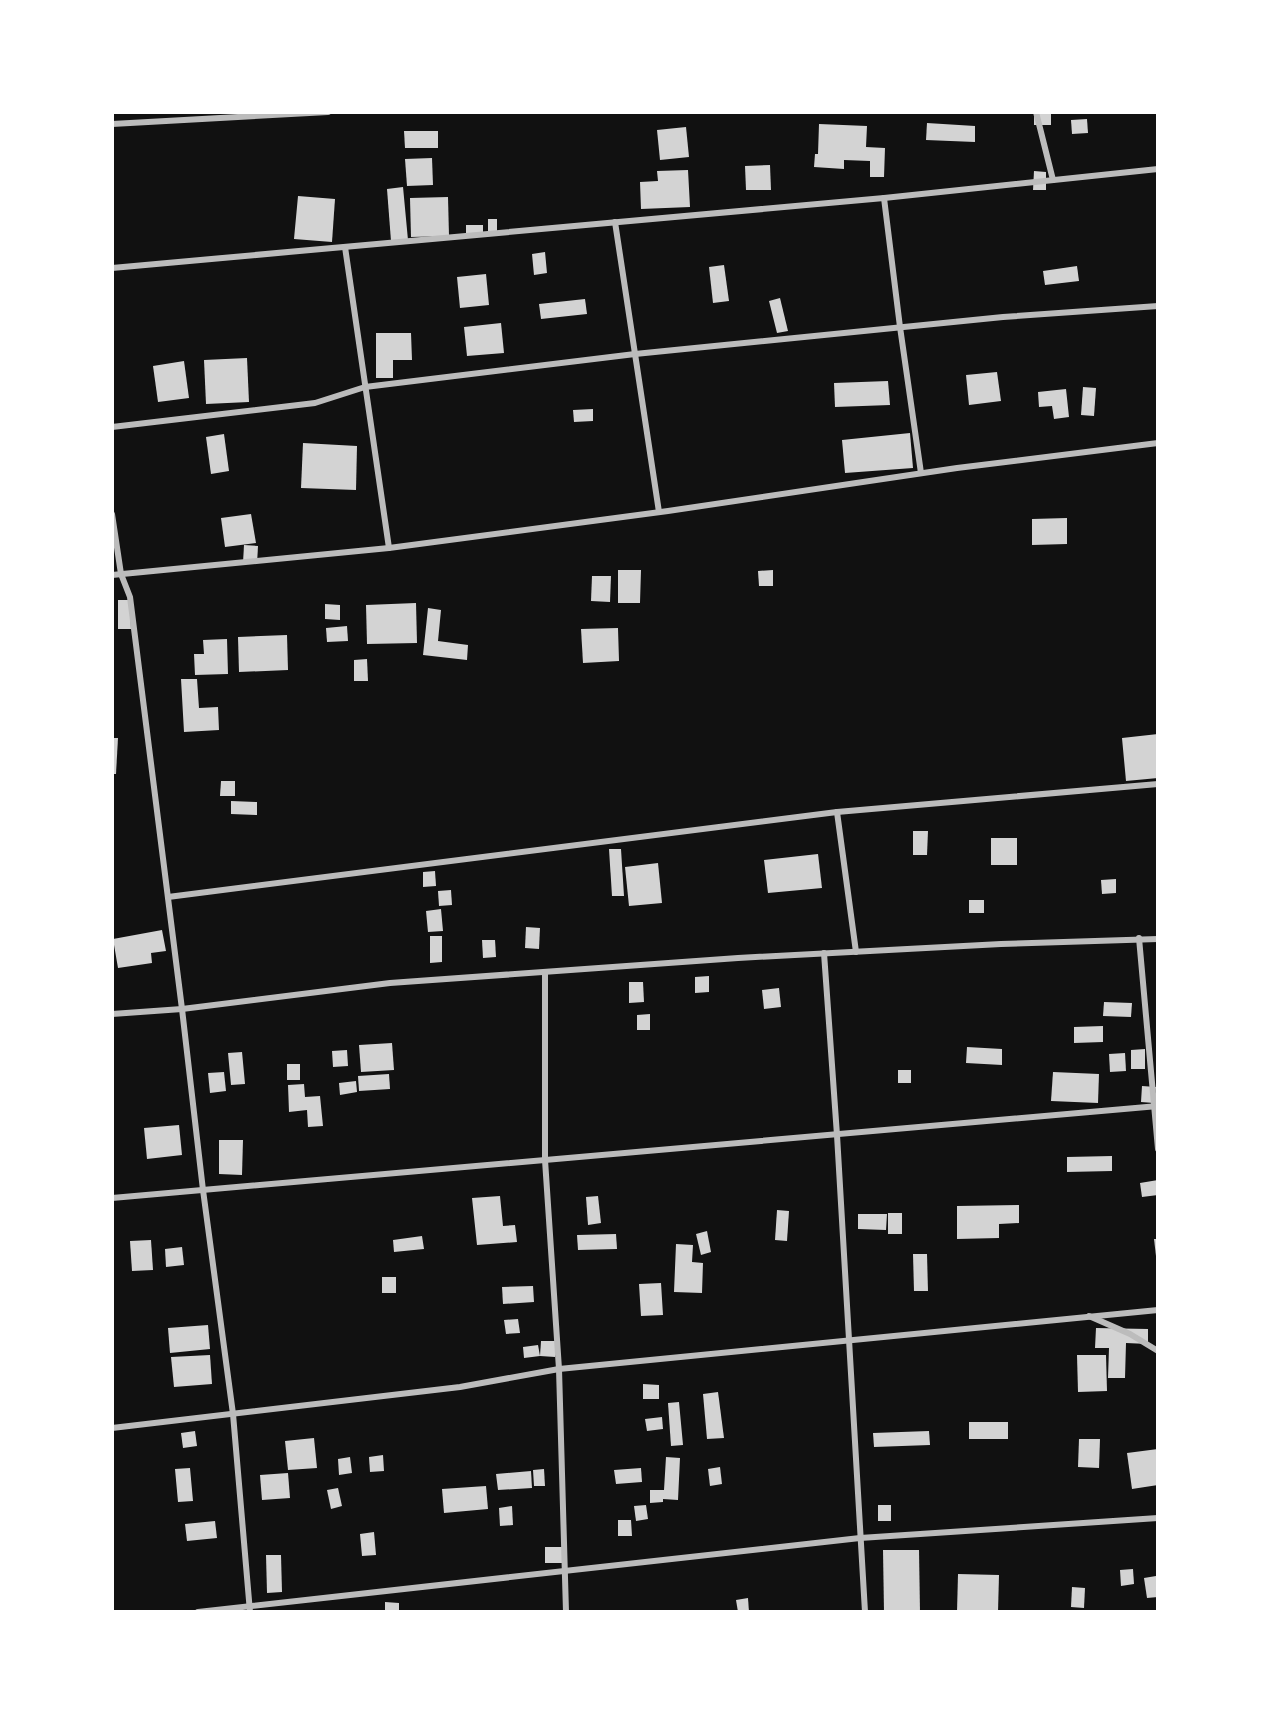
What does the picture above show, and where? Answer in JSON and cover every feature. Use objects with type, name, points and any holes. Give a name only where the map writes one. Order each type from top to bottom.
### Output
[{"type":"street","points":[[112,124],[328,112]]},
{"type":"street","points":[[1036,112],[1053,180]]},
{"type":"street","points":[[112,268],[884,198],[1158,169]]},
{"type":"street","points":[[884,198],[921,473]]},
{"type":"street","points":[[615,222],[659,512]]},
{"type":"street","points":[[345,247],[389,548]]},
{"type":"street","points":[[112,427],[315,403],[365,387],[635,354],[1003,317],[1158,306]]},
{"type":"street","points":[[112,575],[389,548],[659,512],[921,473],[1158,443]]},
{"type":"street","points":[[112,514],[121,574],[130,597],[168,897],[203,1190],[233,1414],[250,1608]]},
{"type":"street","points":[[168,897],[837,812],[1158,784]]},
{"type":"street","points":[[837,812],[856,952]]},
{"type":"street","points":[[1140,938],[1158,1149]]},
{"type":"street","points":[[112,1014],[182,1009],[390,983],[824,953],[1158,939]]},
{"type":"street","points":[[824,953],[865,1611]]},
{"type":"street","points":[[544,972],[545,1160],[559,1370],[566,1611]]},
{"type":"street","points":[[112,1198],[1156,1107]]},
{"type":"street","points":[[112,1428],[460,1387],[559,1370],[1158,1310]]},
{"type":"street","points":[[1089,1316],[1130,1334],[1158,1351]]},
{"type":"street","points":[[198,1611],[250,1608],[860,1538],[1158,1518]]},
{"type":"building","points":[[1034,112],[1051,112],[1051,125],[1034,125]]},
{"type":"building","points":[[1087,119],[1088,133],[1072,134],[1071,120]]},
{"type":"building","points":[[927,123],[975,126],[975,142],[926,140]]},
{"type":"building","points":[[819,124],[867,126],[866,147],[885,148],[884,177],[870,177],[870,161],[844,160],[844,169],[814,167],[815,154],[818,154]]},
{"type":"building","points":[[686,127],[689,157],[660,160],[657,130]]},
{"type":"building","points":[[404,131],[438,131],[438,148],[405,148]]},
{"type":"building","points":[[432,158],[433,185],[407,186],[405,159]]},
{"type":"building","points":[[770,165],[771,190],[746,190],[745,166]]},
{"type":"building","points":[[688,170],[690,207],[641,209],[640,182],[658,181],[657,171]]},
{"type":"building","points":[[1034,171],[1046,172],[1046,190],[1033,190]]},
{"type":"building","points":[[403,187],[408,240],[391,241],[387,189]]},
{"type":"building","points":[[298,196],[335,199],[332,242],[294,239]]},
{"type":"building","points":[[448,197],[449,236],[411,237],[410,198]]},
{"type":"building","points":[[488,219],[497,219],[497,235],[488,235]]},
{"type":"building","points":[[466,225],[483,225],[483,237],[466,237]]},
{"type":"building","points":[[545,252],[547,273],[534,275],[532,254]]},
{"type":"building","points":[[724,265],[729,301],[713,303],[709,267]]},
{"type":"building","points":[[1077,266],[1079,281],[1045,285],[1043,271]]},
{"type":"building","points":[[486,274],[489,305],[460,308],[457,277]]},
{"type":"building","points":[[780,298],[788,331],[777,333],[769,301]]},
{"type":"building","points":[[585,299],[587,314],[541,319],[539,304]]},
{"type":"building","points":[[501,323],[504,353],[467,356],[464,327]]},
{"type":"building","points":[[376,333],[411,333],[412,360],[393,360],[393,378],[376,378]]},
{"type":"building","points":[[247,358],[249,402],[206,404],[204,360]]},
{"type":"building","points":[[184,361],[189,398],[158,402],[153,366]]},
{"type":"building","points":[[997,372],[1001,401],[969,405],[966,375]]},
{"type":"building","points":[[888,381],[890,405],[835,407],[834,383]]},
{"type":"building","points":[[1083,387],[1096,388],[1094,416],[1081,415]]},
{"type":"building","points":[[1066,389],[1069,417],[1054,419],[1052,406],[1039,407],[1038,392]]},
{"type":"building","points":[[593,409],[593,421],[574,422],[573,410]]},
{"type":"building","points":[[910,433],[913,468],[845,473],[842,440]]},
{"type":"building","points":[[224,434],[229,471],[211,474],[206,437]]},
{"type":"building","points":[[303,443],[357,446],[356,490],[301,488]]},
{"type":"building","points":[[251,514],[256,543],[225,547],[221,518]]},
{"type":"building","points":[[1067,518],[1067,544],[1032,545],[1032,519]]},
{"type":"building","points":[[244,545],[258,546],[257,564],[243,563]]},
{"type":"building","points":[[618,570],[641,570],[640,603],[618,603]]},
{"type":"building","points":[[773,570],[773,586],[759,586],[758,571]]},
{"type":"building","points":[[592,576],[611,576],[610,602],[591,601]]},
{"type":"building","points":[[118,600],[130,600],[131,629],[118,629]]},
{"type":"building","points":[[416,603],[417,643],[367,644],[366,605]]},
{"type":"building","points":[[325,604],[340,605],[340,620],[325,619]]},
{"type":"building","points":[[428,608],[441,610],[438,641],[468,645],[467,660],[423,655]]},
{"type":"building","points":[[347,626],[348,641],[327,642],[326,628]]},
{"type":"building","points":[[618,628],[619,661],[583,663],[581,629]]},
{"type":"building","points":[[287,635],[288,670],[239,672],[238,637]]},
{"type":"building","points":[[227,639],[228,674],[195,675],[194,654],[204,654],[203,640]]},
{"type":"building","points":[[367,659],[368,681],[354,681],[354,660]]},
{"type":"building","points":[[181,679],[197,679],[199,708],[218,707],[219,730],[184,732]]},
{"type":"building","points":[[1158,734],[1158,778],[1126,781],[1122,738]]},
{"type":"building","points":[[112,738],[118,738],[116,774],[112,774]]},
{"type":"building","points":[[221,781],[235,781],[235,796],[220,796]]},
{"type":"building","points":[[231,801],[257,802],[257,815],[231,814]]},
{"type":"building","points":[[913,831],[928,831],[927,855],[913,855]]},
{"type":"building","points":[[991,838],[1017,838],[1017,865],[991,865]]},
{"type":"building","points":[[609,849],[621,849],[624,896],[612,896]]},
{"type":"building","points":[[818,854],[822,888],[768,893],[764,860]]},
{"type":"building","points":[[658,863],[662,903],[629,906],[625,867]]},
{"type":"building","points":[[435,871],[436,886],[423,887],[423,872]]},
{"type":"building","points":[[1116,879],[1116,893],[1102,894],[1101,880]]},
{"type":"building","points":[[451,890],[452,905],[439,906],[438,891]]},
{"type":"building","points":[[969,900],[984,900],[984,913],[969,913]]},
{"type":"building","points":[[441,909],[443,931],[428,932],[426,911]]},
{"type":"building","points":[[526,927],[540,928],[539,949],[525,948]]},
{"type":"building","points":[[162,930],[166,951],[151,953],[152,963],[118,968],[113,939]]},
{"type":"building","points":[[430,936],[442,936],[442,962],[430,963]]},
{"type":"building","points":[[482,940],[495,940],[496,957],[483,958]]},
{"type":"building","points":[[709,976],[709,992],[695,993],[695,977]]},
{"type":"building","points":[[629,982],[643,982],[644,1002],[629,1003]]},
{"type":"building","points":[[779,988],[781,1007],[764,1009],[762,990]]},
{"type":"building","points":[[1104,1002],[1132,1003],[1131,1017],[1103,1016]]},
{"type":"building","points":[[650,1014],[650,1030],[637,1030],[637,1015]]},
{"type":"building","points":[[1103,1026],[1103,1042],[1074,1043],[1074,1027]]},
{"type":"building","points":[[392,1043],[394,1070],[361,1072],[359,1045]]},
{"type":"building","points":[[967,1047],[1002,1049],[1002,1065],[966,1063]]},
{"type":"building","points":[[1145,1049],[1145,1069],[1131,1069],[1131,1050]]},
{"type":"building","points":[[347,1050],[348,1066],[333,1067],[332,1051]]},
{"type":"building","points":[[242,1052],[245,1084],[231,1085],[228,1053]]},
{"type":"building","points":[[1125,1053],[1126,1071],[1110,1072],[1109,1054]]},
{"type":"building","points":[[287,1064],[300,1064],[300,1080],[287,1080]]},
{"type":"building","points":[[898,1070],[911,1070],[911,1083],[898,1083]]},
{"type":"building","points":[[224,1072],[226,1091],[210,1093],[208,1073]]},
{"type":"building","points":[[1053,1072],[1099,1074],[1098,1103],[1051,1101]]},
{"type":"building","points":[[389,1074],[390,1089],[359,1091],[358,1076]]},
{"type":"building","points":[[356,1081],[357,1092],[340,1095],[339,1083]]},
{"type":"building","points":[[304,1084],[305,1097],[320,1096],[323,1126],[308,1127],[307,1110],[289,1112],[288,1085]]},
{"type":"building","points":[[1142,1086],[1156,1087],[1154,1103],[1141,1102]]},
{"type":"building","points":[[179,1125],[182,1155],[147,1159],[144,1128]]},
{"type":"building","points":[[219,1140],[243,1140],[242,1175],[219,1174]]},
{"type":"building","points":[[1112,1156],[1112,1171],[1067,1172],[1067,1157]]},
{"type":"building","points":[[1158,1180],[1158,1195],[1142,1197],[1140,1183]]},
{"type":"building","points":[[500,1196],[503,1226],[515,1225],[517,1242],[477,1245],[472,1198]]},
{"type":"building","points":[[598,1196],[601,1223],[588,1225],[586,1197]]},
{"type":"building","points":[[1019,1205],[1019,1223],[999,1224],[999,1238],[957,1239],[957,1206]]},
{"type":"building","points":[[777,1210],[789,1211],[787,1241],[775,1240]]},
{"type":"building","points":[[888,1213],[902,1213],[902,1234],[888,1234]]},
{"type":"building","points":[[858,1214],[887,1214],[886,1230],[858,1229]]},
{"type":"building","points":[[707,1231],[711,1252],[701,1255],[696,1234]]},
{"type":"building","points":[[616,1234],[617,1249],[578,1250],[577,1235]]},
{"type":"building","points":[[422,1236],[424,1249],[394,1252],[393,1240]]},
{"type":"building","points":[[1154,1239],[1158,1239],[1158,1256],[1156,1256]]},
{"type":"building","points":[[151,1240],[153,1270],[132,1271],[130,1241]]},
{"type":"building","points":[[676,1244],[693,1245],[692,1262],[703,1263],[702,1293],[674,1292]]},
{"type":"building","points":[[182,1247],[184,1265],[166,1267],[165,1249]]},
{"type":"building","points":[[913,1254],[927,1254],[928,1291],[914,1291]]},
{"type":"building","points":[[382,1277],[396,1277],[396,1293],[382,1293]]},
{"type":"building","points":[[661,1283],[663,1315],[641,1316],[639,1284]]},
{"type":"building","points":[[533,1286],[534,1302],[503,1304],[502,1287]]},
{"type":"building","points":[[518,1319],[520,1333],[506,1334],[504,1320]]},
{"type":"building","points":[[208,1325],[210,1349],[170,1353],[168,1328]]},
{"type":"building","points":[[1096,1328],[1148,1329],[1148,1344],[1126,1343],[1125,1378],[1108,1378],[1109,1348],[1095,1348]]},
{"type":"building","points":[[541,1341],[556,1341],[555,1357],[540,1356]]},
{"type":"building","points":[[538,1345],[540,1356],[524,1358],[523,1347]]},
{"type":"building","points":[[210,1355],[212,1384],[174,1387],[171,1357]]},
{"type":"building","points":[[1077,1355],[1106,1355],[1107,1391],[1078,1392]]},
{"type":"building","points":[[643,1384],[659,1385],[659,1399],[643,1399]]},
{"type":"building","points":[[718,1392],[724,1438],[707,1439],[703,1394]]},
{"type":"building","points":[[679,1402],[683,1445],[671,1446],[668,1403]]},
{"type":"building","points":[[662,1417],[663,1429],[647,1431],[645,1419]]},
{"type":"building","points":[[969,1422],[1008,1422],[1008,1439],[969,1439]]},
{"type":"building","points":[[195,1431],[197,1446],[183,1448],[181,1433]]},
{"type":"building","points":[[929,1431],[930,1445],[874,1447],[873,1433]]},
{"type":"building","points":[[314,1438],[317,1468],[288,1470],[285,1441]]},
{"type":"building","points":[[1079,1439],[1100,1439],[1099,1468],[1078,1467]]},
{"type":"building","points":[[1158,1449],[1158,1485],[1132,1489],[1127,1453]]},
{"type":"building","points":[[383,1455],[384,1471],[370,1472],[369,1457]]},
{"type":"building","points":[[350,1457],[352,1473],[339,1475],[338,1459]]},
{"type":"building","points":[[666,1457],[680,1458],[678,1500],[663,1499],[663,1502],[650,1503],[650,1490],[664,1490]]},
{"type":"building","points":[[720,1467],[722,1484],[710,1486],[708,1469]]},
{"type":"building","points":[[190,1468],[193,1501],[178,1502],[175,1469]]},
{"type":"building","points":[[641,1468],[642,1482],[616,1484],[614,1470]]},
{"type":"building","points":[[544,1469],[545,1486],[534,1486],[533,1470]]},
{"type":"building","points":[[531,1471],[532,1488],[498,1490],[496,1474]]},
{"type":"building","points":[[288,1473],[290,1498],[262,1500],[260,1475]]},
{"type":"building","points":[[486,1486],[488,1509],[444,1513],[442,1489]]},
{"type":"building","points":[[338,1488],[342,1506],[331,1509],[327,1490]]},
{"type":"building","points":[[646,1505],[648,1519],[636,1521],[634,1506]]},
{"type":"building","points":[[878,1505],[891,1505],[891,1521],[878,1521]]},
{"type":"building","points":[[512,1506],[513,1525],[500,1526],[499,1508]]},
{"type":"building","points":[[618,1520],[631,1520],[632,1536],[618,1536]]},
{"type":"building","points":[[215,1521],[217,1538],[187,1541],[185,1524]]},
{"type":"building","points":[[374,1532],[376,1555],[362,1556],[360,1534]]},
{"type":"building","points":[[545,1547],[562,1547],[562,1563],[545,1563]]},
{"type":"building","points":[[883,1550],[919,1550],[920,1612],[884,1612]]},
{"type":"building","points":[[266,1555],[281,1555],[282,1592],[267,1593]]},
{"type":"building","points":[[1133,1569],[1134,1584],[1121,1586],[1120,1570]]},
{"type":"building","points":[[958,1574],[999,1575],[998,1612],[957,1612]]},
{"type":"building","points":[[1156,1576],[1158,1597],[1147,1598],[1144,1578]]},
{"type":"building","points":[[1072,1587],[1085,1588],[1084,1608],[1071,1607]]},
{"type":"building","points":[[748,1598],[749,1612],[738,1612],[736,1600]]},
{"type":"building","points":[[385,1602],[399,1603],[399,1612],[385,1612]]}]
